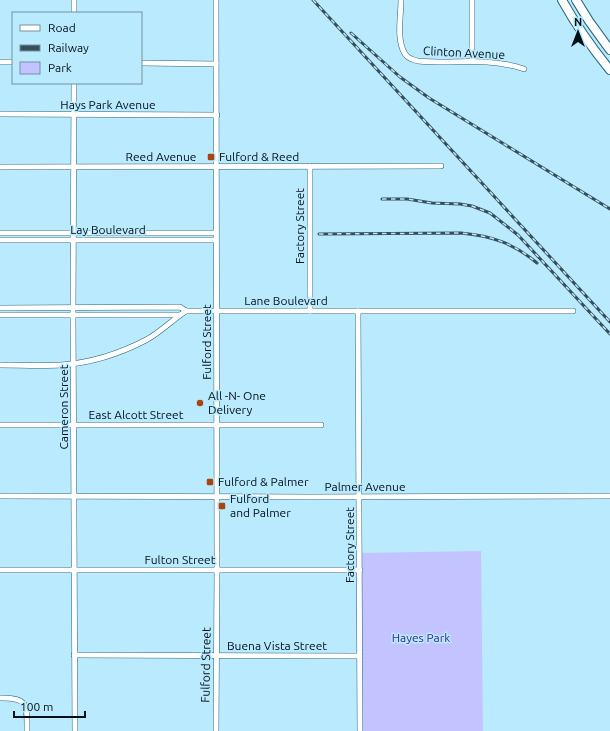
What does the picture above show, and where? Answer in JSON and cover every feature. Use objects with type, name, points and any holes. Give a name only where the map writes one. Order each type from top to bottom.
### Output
[{"type":"highway","points":[[562,0],[576,26],[610,70]]},
{"type":"highway","points":[[576,0],[610,50]]},
{"type":"street","points":[[74,0],[74,12]]},
{"type":"street","name":"Fulford Street","points":[[216,0],[216,731]]},
{"type":"street","name":"Clinton Avenue","points":[[401,0],[400,36],[404,52],[410,59],[419,61],[503,64],[514,65],[524,69]]},
{"type":"street","points":[[472,0],[472,62]]},
{"type":"street","points":[[0,62],[12,62]]},
{"type":"street","points":[[142,63],[216,64]]},
{"type":"street","name":"Cameron Street","points":[[74,84],[73,316],[75,731]]},
{"type":"street","name":"Hays Park Avenue","points":[[0,114],[216,115]]},
{"type":"street","name":"Factory Street","points":[[310,166],[310,310]]},
{"type":"street","name":"Reed Avenue","points":[[0,167],[441,166]]},
{"type":"street","points":[[1,232],[1,240]]},
{"type":"street","name":"Lay Boulevard","points":[[1,232],[216,233]]},
{"type":"street","points":[[147,233],[147,240]]},
{"type":"street","name":"Lay Boulevard","points":[[1,240],[216,240]]},
{"type":"street","name":"Lane Boulevard","points":[[2,308],[180,307],[186,311],[573,311]]},
{"type":"street","points":[[2,308],[2,315],[180,315]]},
{"type":"street","points":[[0,365],[54,365],[101,358],[130,348],[160,331],[186,311]]},
{"type":"street","name":"Factory Street","points":[[358,311],[360,731]]},
{"type":"street","name":"East Alcott Street","points":[[0,425],[321,425]]},
{"type":"street","name":"Palmer Avenue","points":[[0,496],[610,496]]},
{"type":"street","name":"Fulton Street","points":[[0,570],[360,570]]},
{"type":"street","name":"Buena Vista Street","points":[[74,656],[360,656]]},
{"type":"street","points":[[0,698],[18,699],[24,704],[27,712],[27,731]]},
{"type":"green space","name":"Hayes Park","points":[[481,551],[483,731],[360,731],[360,553]]},
{"type":"railway","points":[[313,0],[610,322]]},
{"type":"railway","points":[[351,33],[400,77],[429,98],[610,209]]},
{"type":"railway","points":[[382,199],[407,199],[432,203],[460,204],[472,206],[490,213],[518,235],[610,334]]},
{"type":"railway","points":[[319,234],[472,234],[483,236],[511,246],[537,263]]},
{"type":"place","name":"Fulford & Reed","points":[[211,157]]},
{"type":"place","name":"All -N- One Delivery","points":[[200,403]]},
{"type":"place","name":"Fulford & Palmer","points":[[210,482]]},
{"type":"place","name":"Fulford and Palmer","points":[[222,506]]}]
